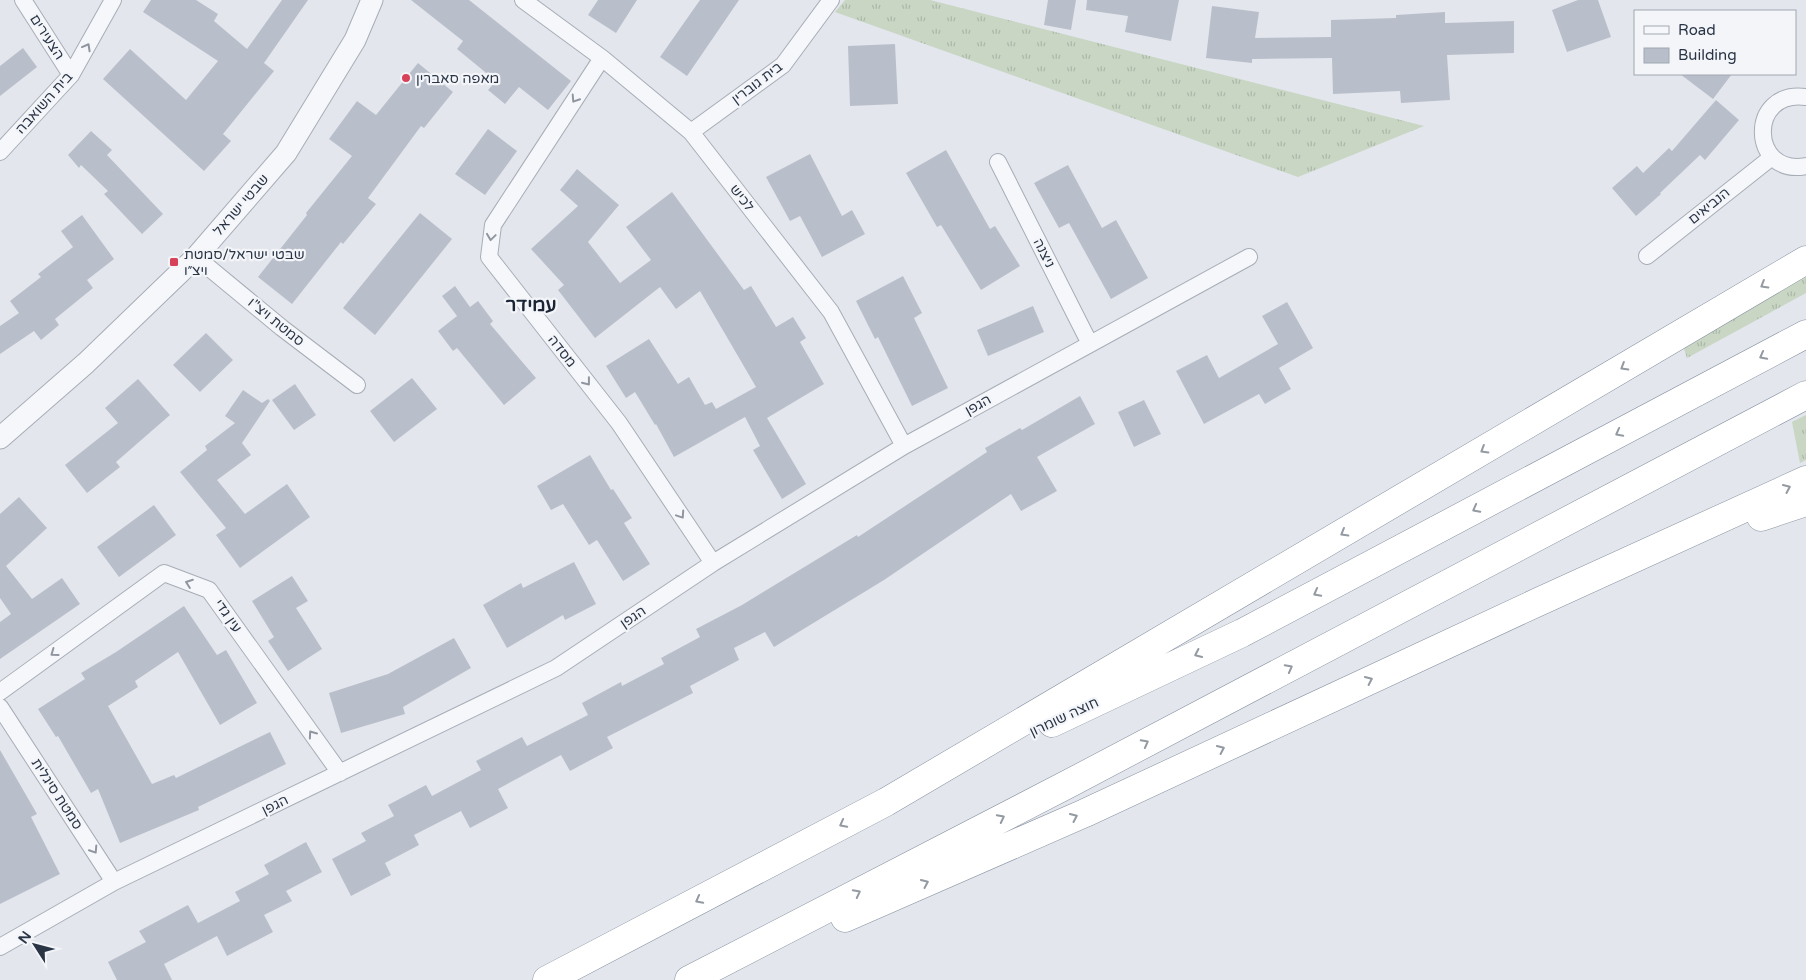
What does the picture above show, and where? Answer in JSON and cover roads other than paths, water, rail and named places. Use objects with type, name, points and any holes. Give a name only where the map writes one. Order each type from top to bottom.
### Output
[{"type":"highway","points":[[547,980],[886,802],[1806,260]]},
{"type":"highway","name":"חוצה שומרון","points":[[886,802],[1242,633],[1806,334]]},
{"type":"highway","points":[[689,980],[1070,783],[1806,395]]},
{"type":"highway","points":[[704,980],[1085,813],[1536,603],[1806,480]]},
{"type":"highway","points":[[1536,603],[1736,525],[1806,502]]},
{"type":"street","name":"הצעירים","points":[[23,0],[71,75]]},
{"type":"street","name":"בית השואבה","points":[[0,152],[71,75],[113,0]]},
{"type":"street","name":"שבטי ישראל","points":[[0,438],[86,363],[196,257],[286,153],[356,40],[372,0]]},
{"type":"street","name":"לכיש","points":[[523,0],[602,58],[691,132],[831,312],[904,446]]},
{"type":"street","name":"בית גוברין","points":[[691,132],[783,65],[831,0]]},
{"type":"street","name":"מסדה","points":[[602,58],[493,225],[489,257],[619,423],[713,563]]},
{"type":"street","points":[[1806,97],[1786,98],[1775,104],[1767,113],[1763,124],[1762,136],[1765,147],[1772,157],[1781,164],[1792,167],[1806,166]]},
{"type":"street","name":"הנביאים","points":[[1647,256],[1772,157]]},
{"type":"street","name":"ניצנה","points":[[998,162],[1090,344]]},
{"type":"street","name":"סמטת ויצ\"ו","points":[[196,257],[282,328],[356,385]]},
{"type":"street","name":"הגפן","points":[[0,947],[114,882],[556,668],[713,563],[904,446],[1249,257]]},
{"type":"street","name":"עין גדי","points":[[0,692],[164,573],[209,590],[340,774]]},
{"type":"street","name":"סמטת סיגלית","points":[[0,707],[114,882]]},
{"type":"place","name":"מאפה סאברין","points":[[406,78]]},
{"type":"place","name":"שבטי ישראל/סמטת ויצ״ו","points":[[174,262]]},
{"type":"district","name":"עמידר","points":[[531,305]]}]
